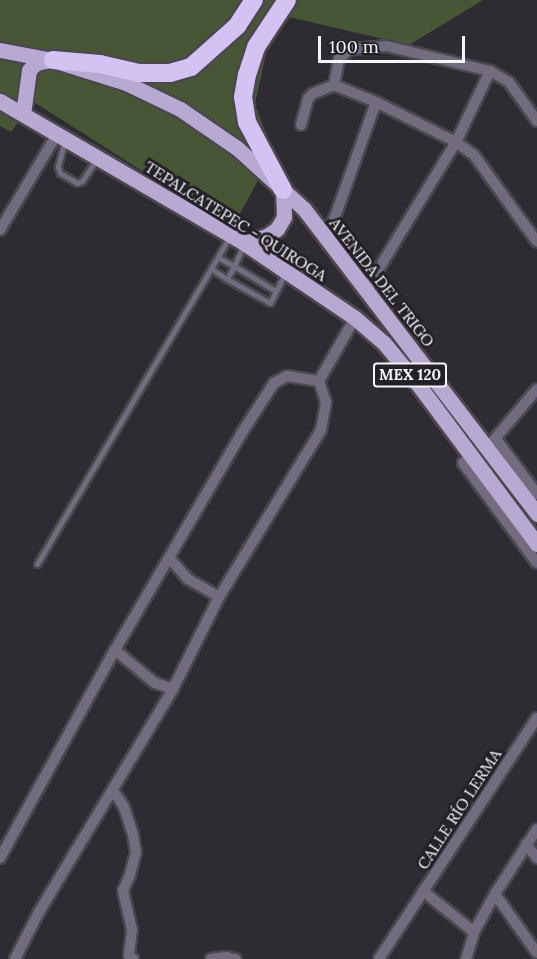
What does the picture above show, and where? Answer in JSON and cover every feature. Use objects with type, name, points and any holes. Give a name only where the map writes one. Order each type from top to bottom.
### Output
[{"type":"highway","points":[[237,26],[254,0]]},
{"type":"highway","points":[[53,60],[100,64],[138,73],[170,73],[191,67],[262,0]]},
{"type":"highway","points":[[283,190],[247,122],[243,97],[256,47],[287,0]]},
{"type":"main road","name":"MEX 120","points":[[0,50],[53,60],[126,83],[180,109],[237,148],[283,190]]},
{"type":"main road","points":[[23,114],[29,70],[36,63],[53,60]]},
{"type":"main road","name":"TEPALCATEPEC - QUIROGA","points":[[0,101],[238,239],[355,318],[384,343],[472,455],[537,544]]},
{"type":"main road","name":"AVENIDA DEL TRIGO","points":[[283,190],[304,209],[398,332],[491,443],[537,514]]},
{"type":"main road","points":[[238,239],[267,236],[277,229],[284,217],[283,190]]},
{"type":"main road","points":[[384,343],[398,332]]},
{"type":"street","points":[[334,85],[339,59],[350,49],[387,46],[490,71],[509,82],[537,121]]},
{"type":"street","points":[[366,290],[456,142],[490,71]]},
{"type":"street","points":[[301,125],[308,99],[312,94],[334,85],[376,102],[456,142],[474,155],[537,242]]},
{"type":"street","points":[[325,239],[376,102]]},
{"type":"street","points":[[0,230],[61,136]]},
{"type":"street","points":[[15,959],[39,912],[173,689],[219,597],[321,430],[326,402],[319,381],[355,318]]},
{"type":"street","points":[[0,858],[115,650],[241,434],[274,383],[287,376],[319,381]]},
{"type":"street","points":[[537,389],[491,443],[537,494]]},
{"type":"street","points":[[472,455],[463,462],[537,563]]},
{"type":"street","points":[[170,559],[188,579],[219,597]]},
{"type":"street","points":[[115,650],[155,683],[173,689]]},
{"type":"street","name":"CALLE RÍO LERMA","points":[[379,959],[537,718]]},
{"type":"street","points":[[113,790],[124,807],[136,852],[123,891],[132,930],[129,956],[133,959]]},
{"type":"street","points":[[466,956],[474,932],[495,894],[537,829]]},
{"type":"street","points":[[526,844],[537,858]]},
{"type":"street","points":[[423,891],[474,932]]},
{"type":"street","points":[[495,894],[535,946]]},
{"type":"street","points":[[211,959],[227,957],[236,959]]},
{"type":"lane","points":[[61,136],[58,167],[60,173],[77,183],[82,181],[98,158]]},
{"type":"lane","points":[[37,564],[212,269],[219,258],[238,239]]},
{"type":"lane","points":[[227,279],[234,266],[238,239]]},
{"type":"lane","points":[[219,258],[276,291]]},
{"type":"lane","points":[[212,269],[270,303],[287,270]]},
{"type":"lane","points":[[245,289],[252,277]]},
{"type":"green space","points":[[0,0],[483,0],[409,45],[289,17],[267,49],[255,104],[273,153],[232,228],[34,102],[11,132],[0,126]]}]
